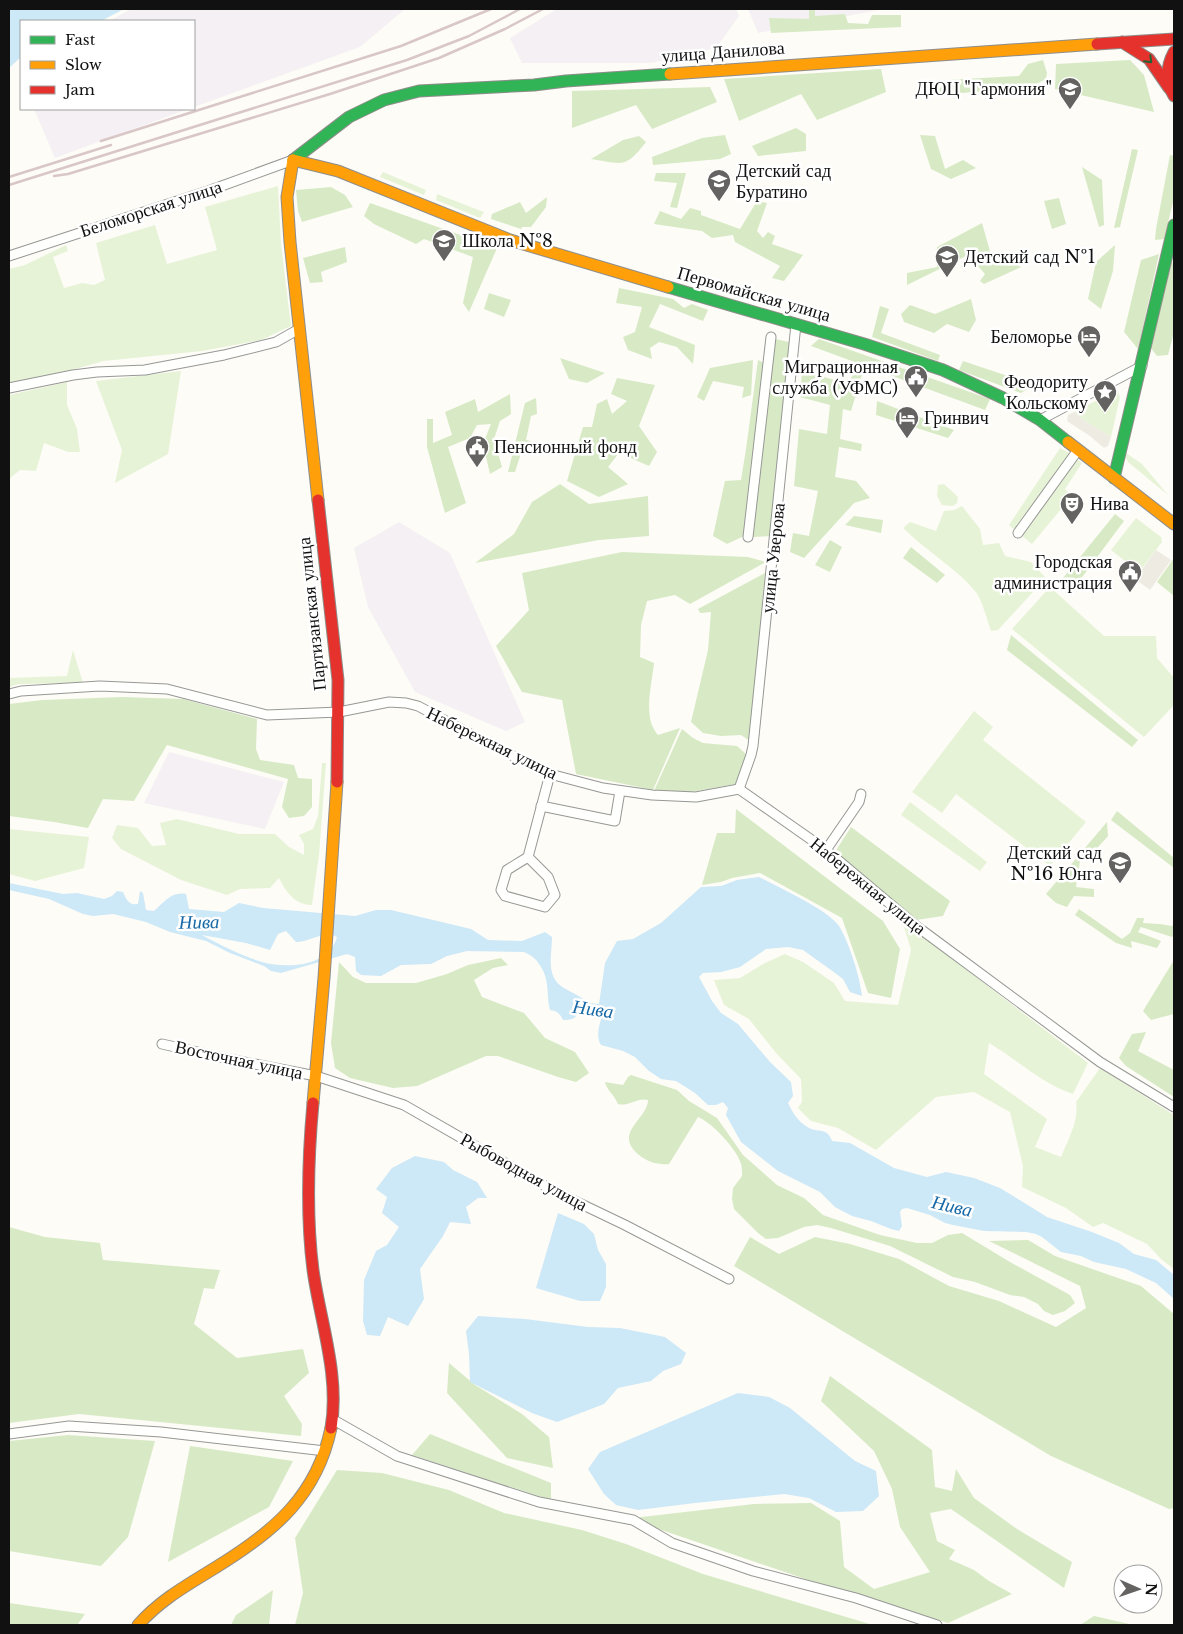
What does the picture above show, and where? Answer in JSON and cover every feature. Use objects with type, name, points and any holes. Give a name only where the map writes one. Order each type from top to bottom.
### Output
[{"type":"main road","name":"улица Данилова","points":[[292,160],[349,117],[384,100],[419,91],[534,85],[576,80],[1174,39]]},
{"type":"main road","points":[[1120,42],[1149,59],[1172,94]]},
{"type":"main road","points":[[1172,94],[1167,81],[1167,66],[1174,52]]},
{"type":"main road","name":"Первомайская улица","points":[[292,160],[338,171],[510,240],[864,344],[943,370],[1004,398],[1040,420],[1174,524]]},
{"type":"main road","name":"Партизанская улица","points":[[138,1625],[146,1614],[173,1592],[220,1565],[263,1536],[298,1502],[317,1472],[325,1451],[332,1419],[328,1353],[313,1275],[309,1203],[311,1137],[330,897],[339,712],[338,680],[290,242],[287,198],[292,160]]},
{"type":"main road","points":[[1114,478],[1174,225]]},
{"type":"street","name":"Беломорская улица","points":[[9,256],[208,191],[292,160]]},
{"type":"street","name":"улица Уверова","points":[[739,789],[753,746],[796,324]]},
{"type":"street","points":[[9,388],[73,375],[145,370],[224,354],[276,342],[299,329]]},
{"type":"street","points":[[748,537],[771,337]]},
{"type":"street","points":[[1040,420],[1142,366]]},
{"type":"street","points":[[1018,533],[1078,450]]},
{"type":"street","name":"Набережная улица","points":[[9,694],[21,691],[100,686],[167,689],[267,715],[339,712],[389,702],[406,703],[418,706],[550,774],[603,788],[652,795],[696,797],[739,789],[826,850],[915,925],[1100,1062],[1174,1107]]},
{"type":"street","points":[[528,857],[548,876],[555,895],[545,907],[505,896],[501,890],[507,870],[528,857],[550,774]]},
{"type":"street","points":[[541,806],[615,821],[620,791]]},
{"type":"street","points":[[826,850],[859,802],[861,794]]},
{"type":"street","name":"Восточная улица","points":[[162,1044],[316,1076]]},
{"type":"street","name":"Рыбоводная улица","points":[[316,1076],[404,1105],[552,1190],[625,1225],[729,1279]]},
{"type":"street","points":[[332,1419],[397,1456],[539,1502],[632,1520],[672,1543],[753,1571],[856,1598],[937,1625]]},
{"type":"street","points":[[9,1434],[69,1426],[161,1432],[325,1451]]},
{"type":"shaded area","points":[[131,9],[405,9],[360,47],[195,107],[195,20],[111,20]]},
{"type":"shaded area","points":[[557,9],[736,9],[739,16],[716,48],[651,63],[522,63],[510,38]]},
{"type":"shaded area","points":[[748,9],[884,9],[758,33]]},
{"type":"shaded area","points":[[34,110],[185,110],[55,158]]},
{"type":"shaded area","points":[[1074,412],[1111,437],[1108,446],[1104,448],[1067,421],[1068,415]]},
{"type":"shaded area","points":[[399,522],[450,553],[525,722],[506,731],[415,692],[368,607],[354,548]]},
{"type":"shaded area","points":[[1156,550],[1171,560],[1150,590],[1135,579]]},
{"type":"shaded area","points":[[169,752],[284,782],[265,829],[144,803]]},
{"type":"green space","points":[[809,9],[815,9],[815,16],[845,14],[848,23],[868,24],[872,15],[901,15],[901,27],[771,33],[769,18],[809,19]]},
{"type":"green space","points":[[1043,60],[1047,73],[1046,79],[1029,88],[936,95],[945,80],[1019,76],[1028,64]]},
{"type":"green space","points":[[1130,60],[1144,75],[1154,112],[1055,89],[1056,64]]},
{"type":"green space","points":[[881,69],[886,92],[817,120],[801,94],[739,121],[724,79]]},
{"type":"green space","points":[[710,87],[717,102],[652,129],[636,105],[572,128],[572,91]]},
{"type":"green space","points":[[796,128],[806,134],[806,151],[758,156],[752,146]]},
{"type":"green space","points":[[725,135],[731,154],[720,159],[653,165],[652,157],[702,138]]},
{"type":"green space","points":[[920,135],[935,136],[945,169],[963,160],[976,168],[951,179],[931,169]]},
{"type":"green space","points":[[639,136],[646,142],[628,161],[617,163],[591,159],[623,140]]},
{"type":"green space","points":[[1132,149],[1138,150],[1120,227],[1114,228]]},
{"type":"green space","points":[[1170,155],[1174,156],[1174,198],[1164,239],[1155,240],[1156,229]]},
{"type":"green space","points":[[1082,167],[1102,180],[1104,225],[1099,227]]},
{"type":"green space","points":[[383,172],[426,190],[424,195],[380,177]]},
{"type":"green space","points":[[656,173],[686,173],[677,208],[670,207],[677,183],[654,181]]},
{"type":"green space","points":[[278,186],[281,244],[291,326],[261,340],[202,351],[104,361],[46,377],[9,383],[9,269],[25,265],[66,245],[68,251],[53,257],[64,288],[82,283],[94,285],[105,280],[96,243],[155,225],[167,264],[217,250],[205,207]]},
{"type":"green space","points":[[331,187],[345,195],[353,207],[302,222],[298,211],[296,190]]},
{"type":"green space","points":[[437,194],[484,212],[480,218],[436,200]]},
{"type":"green space","points":[[547,197],[546,207],[531,227],[522,227],[521,229],[491,219],[492,214],[520,202],[526,213]]},
{"type":"green space","points":[[1059,198],[1066,224],[1052,229],[1044,201]]},
{"type":"green space","points":[[757,201],[767,203],[757,231],[763,238],[768,232],[775,236],[772,244],[803,255],[784,281],[772,278],[780,266],[735,242],[733,235],[712,238],[702,231],[654,224],[660,211],[681,219],[690,208],[701,211],[701,215],[740,229]]},
{"type":"green space","points":[[370,203],[497,248],[469,312],[463,303],[473,257],[424,239],[416,244],[374,224],[364,216]]},
{"type":"green space","points":[[982,223],[993,262],[1006,257],[1021,267],[984,284],[980,281],[985,274],[968,255],[907,285],[907,273],[937,267],[937,247]]},
{"type":"green space","points":[[1115,245],[1113,271],[1101,309],[1088,299],[1096,262]]},
{"type":"green space","points":[[345,247],[347,262],[321,272],[323,282],[310,283],[303,258]]},
{"type":"green space","points":[[1159,254],[1138,349],[1124,332],[1141,260]]},
{"type":"green space","points":[[1171,259],[1174,266],[1174,332],[1168,355],[1157,356],[1150,347]]},
{"type":"green space","points":[[619,288],[673,299],[684,308],[692,304],[708,310],[703,321],[660,304],[649,327],[695,345],[693,364],[677,347],[659,342],[650,348],[652,359],[628,350],[623,337],[635,332],[642,307],[616,303]]},
{"type":"green space","points":[[489,293],[511,300],[504,317],[484,309]]},
{"type":"green space","points":[[971,299],[976,320],[969,332],[947,324],[934,333],[904,322],[901,314],[910,305],[935,314]]},
{"type":"green space","points":[[880,306],[889,309],[881,333],[940,355],[938,361],[872,337]]},
{"type":"green space","points":[[775,339],[789,342],[772,536],[753,537]]},
{"type":"green space","points":[[819,339],[990,399],[985,410],[811,346]]},
{"type":"green space","points":[[560,358],[605,373],[587,383],[569,379]]},
{"type":"green space","points":[[753,360],[751,395],[742,398],[744,387],[713,381],[704,401],[697,397],[710,368]]},
{"type":"green space","points":[[758,360],[764,363],[744,536],[727,544],[713,536],[725,481],[741,480]]},
{"type":"green space","points":[[963,361],[1034,385],[1021,393],[959,370]]},
{"type":"green space","points":[[856,365],[864,368],[851,411],[843,409],[840,439],[862,444],[861,451],[839,447],[835,477],[856,481],[870,498],[854,503],[804,558],[790,552],[793,533],[809,536],[818,491],[794,486],[799,429],[827,434],[830,405],[800,397],[802,371],[849,384]]},
{"type":"green space","points":[[181,371],[168,454],[115,483],[122,450],[96,381]]},
{"type":"green space","points":[[617,378],[655,385],[639,426],[657,452],[649,466],[619,453],[608,467],[628,484],[599,497],[567,481],[583,427],[592,427],[597,404],[607,399],[612,414],[627,401],[611,394]]},
{"type":"green space","points":[[67,382],[67,405],[77,429],[80,452],[68,452],[44,443],[36,471],[20,470],[9,479],[9,395]]},
{"type":"green space","points":[[1113,392],[1118,392],[1120,397],[1111,437],[1074,412]]},
{"type":"green space","points":[[510,394],[511,414],[500,421],[494,439],[502,467],[490,474],[483,444],[491,424],[477,425],[470,438],[448,447],[466,503],[445,513],[427,447],[427,419],[433,419],[433,443],[452,435],[445,412],[475,399],[478,412]]},
{"type":"green space","points":[[536,398],[537,414],[531,416],[526,440],[531,441],[529,453],[522,450],[515,472],[508,472],[525,403]]},
{"type":"green space","points":[[877,401],[954,430],[948,438],[876,415]]},
{"type":"green space","points":[[1060,448],[1071,454],[1016,531],[1009,525]]},
{"type":"green space","points":[[1126,453],[1142,464],[1168,495],[1128,462]]},
{"type":"green space","points":[[1075,458],[1082,463],[1065,489],[1071,497],[1032,544],[1021,535]]},
{"type":"green space","points":[[560,484],[589,504],[648,496],[649,536],[599,540],[475,563],[514,534],[532,502]]},
{"type":"green space","points":[[944,484],[958,497],[957,503],[953,506],[942,505],[937,496],[938,485]]},
{"type":"green space","points":[[962,506],[980,529],[983,545],[999,543],[1005,556],[1031,562],[1046,578],[998,630],[991,631],[980,599],[975,591],[950,567],[903,528],[910,522],[936,531],[944,511],[954,510]]},
{"type":"green space","points":[[1115,514],[1124,521],[1071,592],[1059,583]]},
{"type":"green space","points":[[854,516],[883,520],[881,533],[845,525]]},
{"type":"green space","points":[[1136,518],[1161,537],[1162,542],[1139,572],[1111,550]]},
{"type":"green space","points":[[830,540],[842,547],[830,572],[815,565]]},
{"type":"green space","points":[[911,547],[945,575],[937,583],[903,558]]},
{"type":"green space","points":[[622,552],[748,557],[766,562],[690,604],[675,595],[647,601],[641,625],[640,657],[654,663],[649,701],[650,719],[658,735],[680,728],[653,790],[576,774],[562,700],[522,692],[496,646],[529,610],[522,573]]},
{"type":"green space","points":[[1174,558],[1174,596],[1157,582]]},
{"type":"green space","points":[[765,573],[750,741],[741,735],[721,736],[703,733],[691,722],[708,650],[711,612],[700,613],[698,609]]},
{"type":"green space","points":[[1050,587],[1104,636],[1156,636],[1157,658],[1174,678],[1174,705],[1144,737],[1012,629]]},
{"type":"green space","points":[[1011,635],[1138,740],[1132,747],[1007,650]]},
{"type":"green space","points":[[73,650],[83,683],[19,684],[9,687],[9,678],[67,676]]},
{"type":"green space","points":[[122,697],[183,699],[257,719],[256,749],[260,760],[294,765],[298,778],[312,779],[312,807],[304,816],[289,818],[282,807],[288,779],[167,745],[134,801],[103,799],[88,828],[9,816],[9,704],[42,700]]},
{"type":"green space","points":[[974,711],[993,727],[983,740],[1086,822],[1050,866],[956,794],[942,813],[912,792]]},
{"type":"green space","points":[[682,729],[703,743],[737,746],[747,755],[736,784],[680,794],[654,791]]},
{"type":"green space","points":[[322,763],[326,763],[319,855],[312,905],[301,903],[292,897],[279,878],[270,888],[240,889],[227,895],[181,880],[121,849],[112,838],[117,825],[138,828],[152,846],[166,845],[160,823],[177,819],[239,834],[275,834],[289,847],[304,855],[304,844],[299,835],[313,829],[318,816]]},
{"type":"green space","points":[[910,802],[987,862],[980,871],[901,815]]},
{"type":"green space","points":[[736,809],[883,921],[900,949],[891,998],[868,993],[842,918],[760,873],[702,885],[717,833],[735,833]]},
{"type":"green space","points":[[1117,811],[1174,858],[1174,868],[1111,820]]},
{"type":"green space","points":[[1107,822],[1108,836],[1091,855],[1080,861],[1076,887],[1094,889],[1094,897],[1074,896],[1067,907],[1056,903],[1046,894]]},
{"type":"green space","points":[[851,827],[950,901],[943,916],[916,920],[835,852]]},
{"type":"green space","points":[[9,829],[89,837],[84,868],[35,881],[9,874]]},
{"type":"green space","points":[[1079,909],[1122,939],[1130,933],[1137,918],[1144,918],[1143,923],[1172,926],[1174,924],[1174,935],[1172,937],[1141,927],[1138,932],[1161,941],[1157,948],[1131,941],[1132,948],[1116,943],[1075,915]]},
{"type":"green space","points":[[902,920],[1088,1063],[1073,1094],[1040,1078],[989,1043],[984,1074],[1047,1119],[1035,1147],[1061,1157],[1070,1137],[1076,1116],[1076,1102],[1100,1068],[1174,1115],[1174,1269],[1162,1260],[1147,1244],[1103,1223],[1093,1227],[1066,1208],[1022,1187],[1023,1166],[1010,1112],[974,1092],[936,1097],[876,1150],[838,1128],[811,1121],[798,1108],[802,1102],[801,1079],[776,1053],[749,1019],[724,1005],[714,980],[740,978],[785,954],[803,962],[834,983],[845,1001],[898,1005],[911,950]]},
{"type":"green space","points":[[501,958],[508,965],[493,968],[474,980],[482,997],[524,1013],[545,1038],[575,1052],[589,1073],[576,1082],[498,1056],[486,1056],[417,1086],[393,1088],[350,1078],[335,1068],[331,1043],[339,962],[353,977],[366,983],[416,983],[447,974],[468,965]]},
{"type":"green space","points":[[1174,960],[1174,1014],[1151,1020],[1143,1011]]},
{"type":"green space","points":[[1146,1032],[1138,1051],[1174,1070],[1174,1097],[1126,1066],[1119,1058],[1132,1034]]},
{"type":"green space","points":[[631,1075],[677,1090],[689,1101],[717,1118],[743,1155],[777,1185],[804,1198],[823,1215],[880,1235],[917,1243],[932,1243],[948,1235],[962,1233],[1070,1295],[1075,1303],[1065,1311],[1053,1315],[1024,1297],[1010,1295],[975,1282],[953,1277],[890,1246],[817,1225],[804,1227],[778,1238],[766,1239],[734,1209],[732,1199],[733,1188],[742,1176],[739,1158],[716,1130],[703,1120],[698,1117],[669,1164],[649,1161],[639,1155],[632,1147],[629,1140],[630,1133],[647,1107],[648,1100],[644,1099],[622,1105],[618,1104],[605,1082],[623,1085]]},
{"type":"green space","points":[[9,1227],[45,1237],[100,1243],[103,1260],[220,1270],[214,1289],[204,1288],[194,1324],[237,1358],[303,1349],[309,1373],[284,1396],[302,1424],[301,1436],[79,1414],[9,1423]]},
{"type":"green space","points":[[750,1237],[779,1254],[815,1237],[850,1244],[899,1259],[949,1286],[999,1301],[1056,1327],[1086,1308],[1080,1286],[989,1241],[1028,1240],[1055,1256],[1141,1286],[1174,1314],[1174,1508],[1169,1509],[1051,1456],[734,1266]]},
{"type":"green space","points":[[449,1363],[475,1385],[522,1414],[549,1437],[553,1468],[507,1458],[447,1393]]},
{"type":"green space","points":[[830,1376],[932,1450],[935,1487],[952,1491],[956,1469],[974,1498],[1017,1529],[1072,1562],[1064,1588],[951,1509],[930,1513],[937,1541],[955,1550],[949,1559],[974,1570],[1012,1594],[948,1623],[823,1585],[647,1525],[633,1518],[754,1504],[811,1503],[840,1521],[844,1567],[874,1589],[930,1572],[900,1527],[892,1489],[874,1451],[821,1401]]},
{"type":"green space","points":[[430,1434],[551,1483],[551,1500],[412,1455]]},
{"type":"green space","points":[[68,1435],[155,1441],[128,1537],[101,1566],[9,1551],[9,1441]]},
{"type":"green space","points":[[190,1446],[293,1461],[269,1507],[168,1562]]},
{"type":"green space","points":[[337,1470],[382,1473],[449,1490],[504,1513],[582,1530],[626,1544],[703,1574],[873,1625],[295,1625],[303,1593],[295,1538]]},
{"type":"green space","points":[[273,1590],[269,1625],[231,1625],[236,1615]]},
{"type":"green space","points":[[9,1603],[85,1614],[77,1625],[9,1625]]},
{"type":"green space","points":[[1094,1616],[1134,1625],[1080,1625]]},
{"type":"water","points":[[9,9],[124,9],[103,20],[20,20],[20,58],[9,68]]},
{"type":"water","name":"Нива","points":[[759,877],[825,913],[839,926],[847,941],[861,988],[862,996],[850,992],[843,979],[803,950],[788,947],[766,949],[740,967],[721,972],[703,973],[699,977],[721,1013],[738,1024],[770,1062],[791,1082],[793,1096],[788,1103],[802,1123],[809,1128],[825,1132],[832,1141],[850,1143],[894,1168],[927,1177],[946,1172],[974,1178],[1000,1188],[1047,1217],[1092,1232],[1119,1243],[1134,1254],[1156,1260],[1174,1275],[1174,1299],[1156,1283],[1126,1269],[1061,1252],[1036,1234],[984,1231],[953,1225],[907,1208],[902,1209],[900,1212],[902,1226],[899,1231],[852,1216],[835,1207],[820,1192],[778,1171],[741,1142],[726,1115],[728,1108],[723,1102],[716,1105],[708,1105],[695,1093],[676,1081],[661,1079],[649,1071],[635,1057],[623,1051],[601,1045],[598,1033],[603,1013],[597,1009],[580,1009],[574,1018],[563,1020],[558,1013],[550,1010],[544,972],[532,956],[524,952],[467,951],[447,956],[431,964],[401,965],[381,976],[361,975],[356,971],[355,957],[347,954],[281,973],[271,971],[264,966],[230,953],[206,941],[170,932],[146,922],[113,914],[93,916],[83,914],[49,899],[9,890],[9,883],[63,894],[77,893],[104,899],[112,896],[117,891],[123,892],[132,904],[138,904],[140,891],[143,893],[146,910],[154,911],[168,898],[176,894],[186,894],[189,909],[224,912],[239,903],[263,908],[355,916],[376,910],[391,910],[471,929],[488,940],[522,941],[545,932],[552,937],[551,965],[554,978],[564,988],[588,1003],[599,1004],[605,963],[617,941],[633,939],[661,923],[701,887],[721,886],[737,880]],"holes":[[[286,931],[296,942],[328,934],[337,937],[333,947],[316,960],[295,965],[283,965],[262,962],[247,957],[202,935],[246,943],[270,950],[278,934]]]},
{"type":"water","points":[[415,1156],[444,1162],[453,1170],[477,1182],[487,1198],[478,1198],[466,1207],[471,1224],[450,1222],[443,1236],[420,1269],[424,1299],[408,1326],[388,1317],[380,1336],[367,1335],[363,1321],[364,1280],[376,1251],[387,1245],[399,1227],[382,1213],[387,1197],[376,1189],[392,1168]]},
{"type":"water","points":[[558,1213],[584,1224],[594,1234],[598,1250],[606,1264],[606,1287],[600,1301],[580,1301],[536,1288]]},
{"type":"water","points":[[478,1316],[525,1319],[588,1327],[620,1328],[665,1337],[686,1353],[681,1364],[663,1371],[651,1381],[618,1388],[604,1404],[557,1422],[532,1413],[470,1382],[466,1331]]},
{"type":"water","points":[[738,1393],[769,1397],[790,1408],[855,1461],[876,1471],[879,1496],[863,1511],[836,1512],[809,1498],[784,1494],[638,1510],[616,1505],[604,1494],[588,1469],[600,1452]]},
{"type":"railway","points":[[101,141],[401,46],[491,9]]},
{"type":"railway","points":[[9,185],[407,60],[469,36],[520,9]]},
{"type":"railway","points":[[54,176],[68,174],[330,94],[439,58],[505,29],[543,9]]},
{"type":"railway","points":[[9,177],[111,145]]},
{"type":"traffic: fast","points":[[293,160],[349,117],[384,100],[419,91],[534,85],[670,74]]},
{"type":"traffic: fast","points":[[1114,478],[1174,225]]},
{"type":"traffic: fast","points":[[668,287],[864,344],[943,370],[1003,398],[1040,420],[1068,442]]},
{"type":"traffic: slow","points":[[670,74],[1097,44]]},
{"type":"traffic: slow","points":[[293,160],[338,171],[510,240],[668,287]]},
{"type":"traffic: slow","points":[[293,160],[287,197],[290,242],[318,500]]},
{"type":"traffic: slow","points":[[1068,442],[1174,524]]},
{"type":"traffic: slow","points":[[313,1103],[324,978],[337,782]]},
{"type":"traffic: slow","points":[[138,1625],[156,1607],[258,1539],[291,1509],[315,1473],[331,1428]]},
{"type":"traffic: jam","points":[[1097,44],[1174,39]]},
{"type":"traffic: jam","points":[[1122,42],[1149,59],[1169,88]]},
{"type":"traffic: jam","points":[[1174,52],[1169,63],[1168,74],[1169,85],[1174,96]]},
{"type":"traffic: jam","points":[[318,500],[338,680],[337,782]]},
{"type":"traffic: jam","points":[[313,1103],[309,1166],[309,1228],[313,1270],[331,1368],[333,1388],[331,1428]]},
{"type":"place","name":"ДЮЦ \"Гармония\"","points":[[1070,110]]},
{"type":"place","name":"Детский сад Буратино","points":[[719,202]]},
{"type":"place","name":"Школа №8","points":[[444,262]]},
{"type":"place","name":"Детский сад №1","points":[[947,278]]},
{"type":"place","name":"Беломорье","points":[[1089,358]]},
{"type":"place","name":"Миграционная служба (УФМС)","points":[[916,398]]},
{"type":"place","name":"Феодориту Кольскому","points":[[1105,413]]},
{"type":"place","name":"Гринвич","points":[[907,439]]},
{"type":"place","name":"Пенсионный фонд","points":[[477,468]]},
{"type":"place","name":"Нива","points":[[1072,525]]},
{"type":"place","name":"Городская администрация","points":[[1130,593]]},
{"type":"place","name":"Детский сад №16 Юнга","points":[[1120,884]]}]
